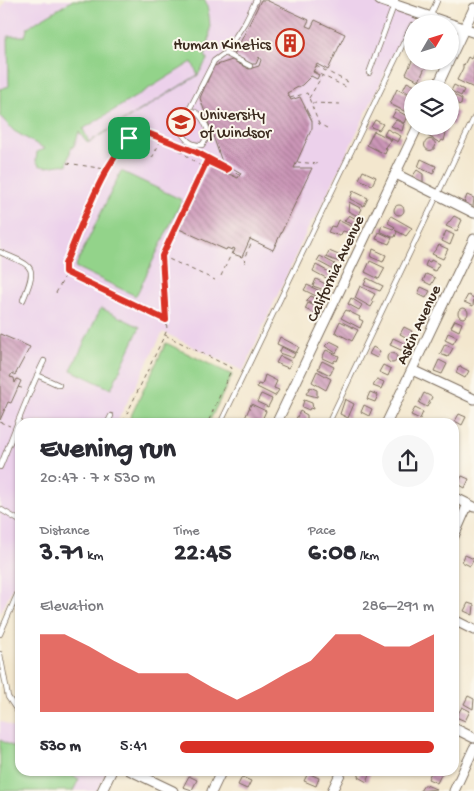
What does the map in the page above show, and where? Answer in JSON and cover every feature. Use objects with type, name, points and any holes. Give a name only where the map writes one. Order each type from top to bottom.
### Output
[{"type":"street","points":[[380,0],[396,2],[424,15]]},
{"type":"street","points":[[459,45],[469,30],[474,8]]},
{"type":"street","name":"California Avenue","points":[[279,418],[414,135]]},
{"type":"street","points":[[396,174],[474,213]]},
{"type":"street","name":"Askin Avenue","points":[[389,418],[474,239]]},
{"type":"street","points":[[412,370],[474,399]]},
{"type":"street","points":[[459,500],[471,506],[459,527]]},
{"type":"street","points":[[459,622],[474,630]]},
{"type":"street","points":[[459,730],[474,738]]},
{"type":"street","points":[[454,791],[474,748]]},
{"type":"street","points":[[102,791],[109,776]]},
{"type":"street","points":[[139,776],[156,787],[172,791]]},
{"type":"street","points":[[212,791],[219,776]]},
{"type":"street","points":[[332,791],[339,776]]},
{"type":"lane","points":[[188,112],[198,113],[208,128],[209,135],[202,145],[194,145],[188,142],[177,126],[181,116],[188,112],[214,61],[225,53],[245,22],[256,0]]},
{"type":"lane","points":[[431,15],[437,1]]},
{"type":"lane","points":[[369,73],[396,2]]},
{"type":"lane","points":[[222,418],[404,43]]},
{"type":"lane","points":[[225,53],[250,66]]},
{"type":"lane","points":[[331,418],[474,118]]},
{"type":"lane","points":[[0,252],[28,265],[31,271],[32,278],[23,300]]},
{"type":"lane","points":[[20,418],[44,361]]},
{"type":"lane","points":[[37,375],[59,385]]},
{"type":"lane","points":[[0,467],[15,430]]},
{"type":"lane","points":[[0,509],[15,518]]},
{"type":"lane","points":[[0,634],[15,600]]},
{"type":"lane","points":[[0,654],[8,697],[15,708]]},
{"type":"path","points":[[316,66],[348,82]]},
{"type":"path","points":[[313,71],[348,88]]},
{"type":"path","points":[[309,98],[323,76]]},
{"type":"path","points":[[290,98],[307,93],[318,124],[327,128]]},
{"type":"path","points":[[311,103],[340,104]]},
{"type":"path","points":[[56,293],[65,272],[65,264],[106,170],[126,142],[135,135],[150,134],[206,157],[240,175]]},
{"type":"path","points":[[152,158],[161,139]]},
{"type":"path","points":[[171,143],[202,168]]},
{"type":"path","points":[[125,418],[167,330],[162,256],[206,157]]},
{"type":"path","points":[[202,168],[207,161],[226,170],[228,169]]},
{"type":"path","points":[[297,162],[318,164]]},
{"type":"path","points":[[67,163],[106,170]]},
{"type":"path","points":[[245,263],[244,258],[253,240]]},
{"type":"path","points":[[222,276],[234,248]]},
{"type":"path","points":[[162,256],[215,280]]},
{"type":"path","points":[[65,272],[166,320]]},
{"type":"path","points":[[164,335],[232,368],[210,418]]},
{"type":"path","points":[[18,387],[26,389]]},
{"type":"path","points":[[0,422],[10,426]]},
{"type":"shaded area","name":"University of Windsor","points":[[6,0],[366,0],[409,15],[404,15],[404,33],[316,218],[311,222],[243,371],[163,332],[119,418],[15,418],[15,582],[0,614],[0,11]]},
{"type":"shaded area","points":[[0,721],[15,728],[15,776],[104,776],[97,791],[0,791]]},
{"type":"green space","points":[[73,0],[205,0],[210,35],[205,57],[208,58],[198,75],[88,143],[79,132],[74,146],[71,148],[67,165],[42,166],[36,161],[37,152],[45,149],[14,131],[0,116],[0,89],[9,86],[8,36],[25,36],[28,27]],"holes":[[[192,62],[198,75],[89,142],[83,129]]]},
{"type":"green space","points":[[121,171],[182,200],[136,296],[75,267]]},
{"type":"green space","points":[[101,308],[140,327],[111,389],[71,370]]},
{"type":"green space","points":[[166,343],[232,375],[211,418],[130,418]]},
{"type":"green space","points":[[0,740],[15,748],[15,776],[73,776],[79,779],[73,791],[0,791]]},
{"type":"building","points":[[261,0],[266,0],[309,20],[306,26],[311,28],[315,20],[345,34],[328,70],[317,64],[313,72],[319,75],[317,79],[311,76],[302,85],[287,93],[291,100],[300,97],[312,121],[312,128],[294,168],[312,168],[273,250],[250,239],[242,257],[233,254],[235,249],[233,248],[232,250],[227,248],[226,250],[179,229],[209,165],[238,178],[241,173],[222,162],[200,98],[214,66],[232,60],[249,69],[259,66],[261,60],[259,57],[256,64],[252,64],[234,55]]},
{"type":"building","points":[[474,53],[474,88],[457,80],[463,64],[468,57],[471,59]]},
{"type":"building","points":[[408,70],[424,70],[419,80],[406,74]]},
{"type":"building","points":[[459,88],[464,90],[461,96],[459,95]]},
{"type":"building","points":[[397,89],[404,93],[404,111],[390,104]]},
{"type":"building","points":[[459,98],[462,99],[461,105],[459,104]]},
{"type":"building","points":[[396,110],[404,114],[404,123],[392,117]]},
{"type":"building","points":[[375,120],[383,124],[379,130],[371,127]]},
{"type":"building","points":[[396,120],[404,124],[402,131],[391,126]]},
{"type":"building","points":[[387,129],[401,136],[398,142],[384,135]]},
{"type":"building","points":[[374,131],[392,140],[385,148],[387,149],[385,154],[367,145]]},
{"type":"building","points":[[446,135],[444,141],[442,140],[440,143],[428,136]]},
{"type":"building","points":[[428,140],[432,140],[435,145],[434,149],[428,150],[425,147],[425,143]]},
{"type":"building","points":[[421,159],[436,166],[433,174],[418,167]]},
{"type":"building","points":[[417,170],[423,174],[423,182],[412,177]]},
{"type":"building","points":[[363,171],[376,177],[372,185],[359,179]]},
{"type":"building","points":[[353,191],[368,198],[364,206],[350,199]]},
{"type":"building","points":[[467,195],[474,198],[473,207],[464,203]]},
{"type":"building","points":[[349,202],[362,209],[358,216],[348,211]]},
{"type":"building","points":[[397,205],[401,205],[404,210],[401,215],[397,215],[394,212],[394,208]]},
{"type":"building","points":[[349,215],[358,220],[357,226],[344,221]]},
{"type":"building","points":[[391,216],[412,228],[406,236],[395,230],[397,232],[395,237],[380,231],[382,225],[393,229],[395,227],[388,223]]},
{"type":"building","points":[[454,216],[462,220],[457,231],[446,226]]},
{"type":"building","points":[[338,220],[354,228],[354,234],[343,231],[340,236],[328,232],[331,226],[335,227]]},
{"type":"building","points":[[446,231],[454,235],[450,245],[442,241]]},
{"type":"building","points":[[379,232],[392,238],[389,244],[376,239]]},
{"type":"building","points":[[439,245],[448,249],[443,259],[432,254]]},
{"type":"building","points":[[373,249],[386,255],[383,262],[371,257]]},
{"type":"building","points":[[329,251],[341,256],[339,262],[326,257]]},
{"type":"building","points":[[320,256],[335,264],[332,269],[317,261]]},
{"type":"building","points":[[431,260],[439,264],[435,271],[425,266],[427,261],[430,262]]},
{"type":"building","points":[[370,261],[385,268],[379,279],[365,272]]},
{"type":"building","points":[[316,265],[331,273],[328,279],[313,271]]},
{"type":"building","points":[[426,274],[435,278],[431,285],[423,281]]},
{"type":"building","points":[[367,278],[383,286],[380,291],[364,285]]},
{"type":"building","points":[[316,279],[329,286],[327,291],[313,286]]},
{"type":"building","points":[[307,285],[322,292],[320,298],[304,290]]},
{"type":"building","points":[[360,286],[375,294],[371,301],[374,302],[371,307],[355,298]]},
{"type":"building","points":[[421,287],[430,291],[426,298],[418,294]]},
{"type":"building","points":[[468,295],[474,298],[473,306],[464,302]]},
{"type":"building","points":[[311,296],[320,300],[319,307],[306,301]]},
{"type":"building","points":[[351,298],[362,305],[359,310],[348,304]]},
{"type":"building","points":[[308,303],[319,308],[316,314],[305,309]]},
{"type":"building","points":[[461,308],[465,308],[468,313],[467,317],[461,318],[458,315],[458,311]]},
{"type":"building","points":[[346,310],[360,317],[359,319],[363,321],[360,328],[341,318]]},
{"type":"building","points":[[455,320],[462,323],[459,331],[451,327]]},
{"type":"building","points":[[340,321],[358,330],[352,341],[335,332]]},
{"type":"building","points":[[404,327],[412,331],[409,339],[400,334]]},
{"type":"building","points":[[448,333],[457,337],[453,344],[445,340]]},
{"type":"building","points":[[0,334],[30,347],[15,375],[12,373],[10,377],[14,378],[15,383],[17,379],[21,381],[11,403],[8,402],[0,420]]},
{"type":"building","points":[[280,337],[299,347],[296,353],[277,344]]},
{"type":"building","points":[[393,338],[406,344],[403,351],[390,345]]},
{"type":"building","points":[[330,341],[340,346],[336,353],[325,346]]},
{"type":"building","points":[[445,344],[453,348],[448,357],[440,354]]},
{"type":"building","points":[[282,347],[295,354],[293,358],[279,353]]},
{"type":"building","points":[[373,347],[380,351],[377,358],[369,354]]},
{"type":"building","points":[[326,350],[339,356],[337,361],[335,360],[333,363],[322,358]]},
{"type":"building","points":[[392,353],[397,358],[392,363],[387,358]]},
{"type":"building","points":[[280,356],[292,362],[288,368],[276,363]]},
{"type":"building","points":[[439,360],[447,364],[442,374],[434,371]]},
{"type":"building","points":[[322,361],[334,367],[330,375],[318,369]]},
{"type":"building","points":[[383,365],[391,369],[388,376],[379,372]]},
{"type":"building","points":[[459,366],[469,371],[465,378],[456,373]]},
{"type":"building","points":[[317,371],[331,379],[326,390],[312,382]]},
{"type":"building","points":[[265,375],[277,381],[274,388],[279,390],[275,396],[257,387],[258,384],[262,385]]},
{"type":"building","points":[[377,379],[384,382],[381,389],[373,386]]},
{"type":"building","points":[[310,387],[317,390],[317,397],[306,394]]},
{"type":"building","points":[[370,392],[378,395],[375,402],[367,399]]},
{"type":"building","points":[[424,393],[432,397],[427,407],[419,403]]},
{"type":"building","points":[[261,394],[272,399],[268,407],[257,402]]},
{"type":"building","points":[[345,399],[354,404],[348,418],[340,414]]},
{"type":"building","points":[[304,400],[312,403],[313,409],[310,408],[309,410],[302,407]]},
{"type":"building","points":[[251,404],[266,411],[263,418],[245,418]]},
{"type":"building","points":[[364,405],[372,409],[369,416],[361,412]]},
{"type":"building","points":[[415,408],[423,412],[420,418],[411,415]]},
{"type":"building","points":[[300,411],[307,415],[307,418],[296,418]]},
{"type":"building","points":[[459,414],[466,417],[462,425],[459,423],[459,418],[457,418]]},
{"type":"building","points":[[462,476],[469,479],[465,488],[459,485]]},
{"type":"building","points":[[465,555],[474,559],[470,566],[462,562]]},
{"type":"building","points":[[468,603],[474,605],[473,615],[464,611]]},
{"type":"building","points":[[468,696],[474,699],[473,709],[464,704]]},
{"type":"building","points":[[462,707],[470,711],[465,721],[459,718],[459,712]]},
{"type":"building","points":[[189,776],[197,780],[192,790],[183,787]]},
{"type":"building","points":[[306,776],[319,778],[316,786],[304,781]]},
{"type":"building","points":[[359,776],[369,776],[367,782]]},
{"type":"building","points":[[429,776],[440,776],[437,783],[428,779]]},
{"type":"building","points":[[242,777],[251,781],[247,789],[238,785]]},
{"type":"building","points":[[426,785],[436,789],[420,791]]},
{"type":"place","name":"Human Kinetics","points":[[290,43]]},
{"type":"place","name":"University of Windsor","points":[[181,122]]},
{"type":"route","points":[[142,133],[150,134],[196,152],[220,163],[228,169],[226,170],[207,161],[162,256],[166,320],[65,272],[65,264],[106,170],[129,138],[142,133]]}]
